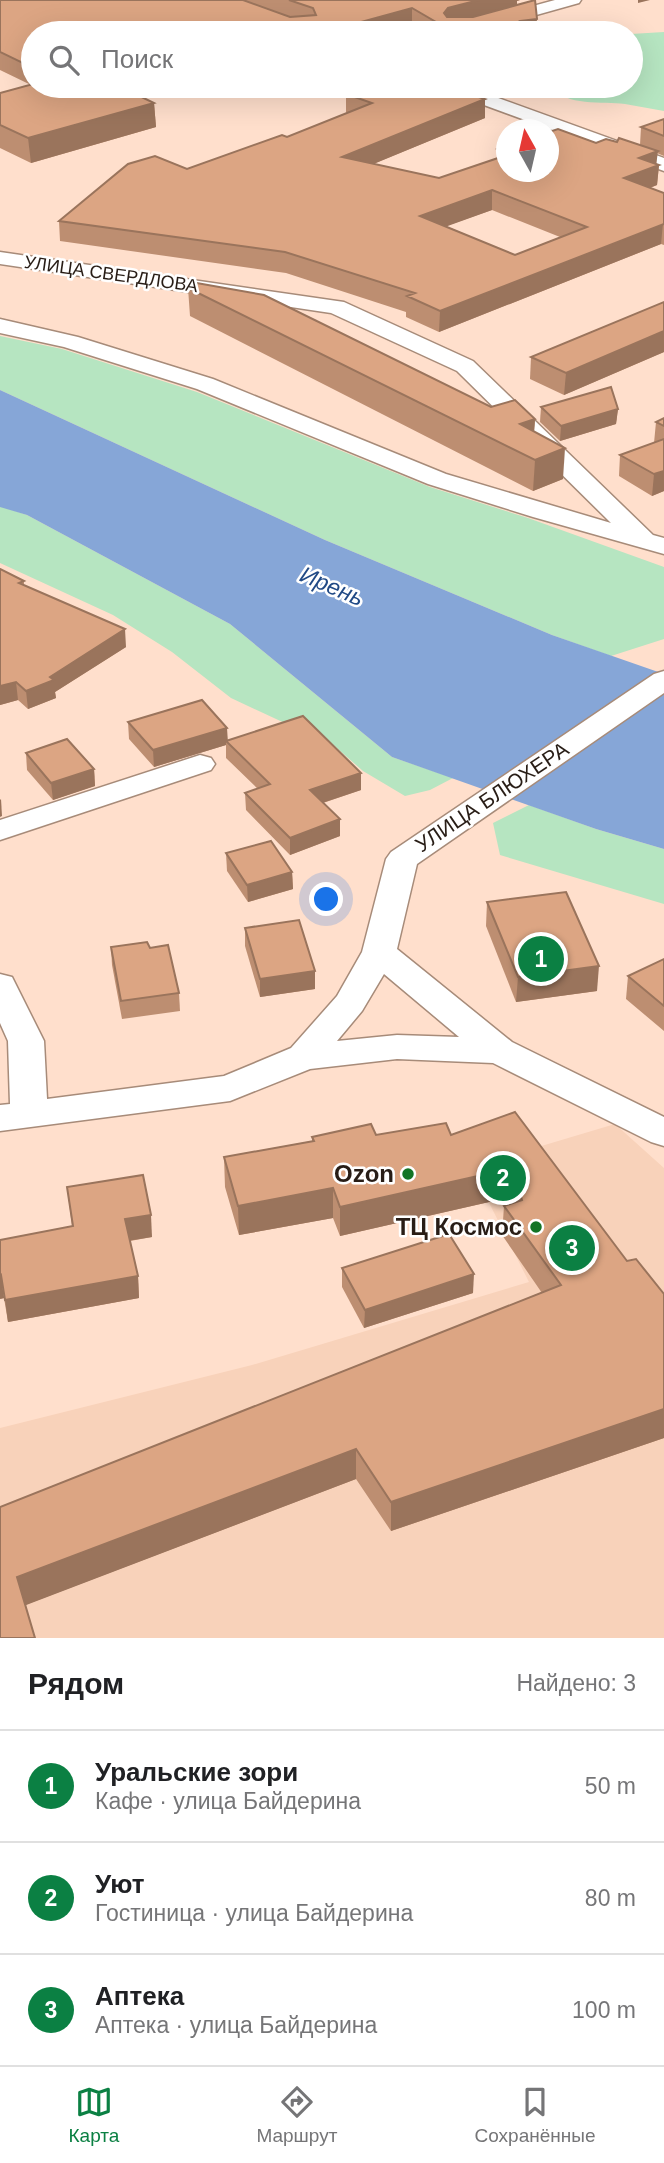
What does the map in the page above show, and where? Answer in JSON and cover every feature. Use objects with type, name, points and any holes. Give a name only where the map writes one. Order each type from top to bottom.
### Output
[{"type":"street","points":[[497,21],[573,0]]},
{"type":"street","points":[[482,98],[664,165]]},
{"type":"street","name":"УЛИЦА СВЕРДЛОВА","points":[[0,258],[336,307],[465,366],[567,468],[653,542]]},
{"type":"street","name":"УЛИЦА СВЕРДЛОВА","points":[[0,326],[70,342],[205,384],[437,479],[542,512],[653,542]]},
{"type":"street","name":"УЛИЦА БЛЮХЕРА","points":[[304,1057],[350,1003],[379,952],[402,859],[664,680]]},
{"type":"street","points":[[0,830],[200,764]]},
{"type":"street","points":[[379,952],[499,1051],[664,1133]]},
{"type":"street","points":[[0,985],[26,1041],[14,1116]]},
{"type":"street","name":"УЛИЦА БЛЮХЕРА","points":[[14,1116],[230,1088],[304,1057],[397,1047],[499,1051]]},
{"type":"shaded area","points":[[615,1124],[664,1168],[664,1638],[0,1638],[0,1428],[252,1365],[529,1282],[471,1167]]},
{"type":"green space","points":[[664,32],[664,111],[569,98],[643,98],[643,33]]},
{"type":"green space","points":[[0,336],[62,349],[197,392],[430,487],[528,518],[664,567],[664,639],[611,656],[552,635],[325,540],[0,390]]},
{"type":"green space","points":[[0,506],[27,515],[230,624],[392,757],[453,778],[430,790],[405,796],[363,771],[323,736],[289,725],[231,698],[172,652],[113,615],[0,563]]},
{"type":"green space","points":[[529,805],[664,849],[664,904],[500,855],[493,823]]},
{"type":"water","name":"Ирень","points":[[0,390],[325,540],[552,635],[664,674],[664,849],[596,829],[392,757],[230,624],[27,515],[0,507]]},
{"type":"building","points":[[0,0],[243,0],[290,17],[316,15],[313,8],[289,0],[479,0],[448,8],[444,13],[447,17],[473,17],[535,0],[537,19],[434,21],[412,8],[365,21],[21,21],[21,62],[0,52]]},
{"type":"building","points":[[21,87],[21,98],[144,98],[154,103],[28,138],[0,125],[0,93]]},
{"type":"building","points":[[358,98],[482,98],[485,99],[342,157],[439,178],[496,159],[496,182],[559,182],[559,129],[596,143],[606,139],[617,142],[619,138],[658,151],[639,158],[659,165],[624,178],[664,193],[664,224],[440,311],[407,296],[415,293],[285,252],[59,221],[128,164],[155,156],[187,169],[282,135],[287,137],[372,103]],"holes":[[[492,190],[587,227],[515,255],[420,216]]]},
{"type":"building","points":[[664,119],[664,136],[641,127]]},
{"type":"building","points":[[191,282],[264,295],[491,407],[515,400],[535,419],[520,424],[565,448],[535,460],[188,288]]},
{"type":"building","points":[[664,302],[664,331],[566,373],[531,357]]},
{"type":"building","points":[[611,387],[618,409],[561,426],[541,407]]},
{"type":"building","points":[[664,418],[664,426],[656,422]]},
{"type":"building","points":[[664,439],[664,471],[654,474],[620,455]]},
{"type":"building","points":[[0,569],[24,581],[19,583],[125,629],[50,677],[54,680],[26,691],[16,682],[0,686]]},
{"type":"building","points":[[202,700],[227,728],[153,750],[128,722]]},
{"type":"building","points":[[303,716],[361,773],[310,790],[340,819],[290,838],[245,793],[270,784],[226,741]]},
{"type":"building","points":[[67,739],[94,769],[51,783],[26,753]]},
{"type":"building","points":[[271,841],[292,872],[247,885],[226,853]]},
{"type":"building","points":[[566,892],[599,966],[518,977],[487,902]]},
{"type":"building","points":[[299,920],[315,971],[260,979],[245,928]]},
{"type":"building","points":[[147,942],[150,948],[168,945],[179,993],[121,1001],[111,947]]},
{"type":"building","points":[[664,959],[664,1006],[628,976]]},
{"type":"building","points":[[515,1112],[627,1261],[636,1259],[664,1294],[664,1409],[391,1502],[356,1449],[17,1577],[35,1638],[0,1638],[0,1507],[561,1285],[504,1206],[522,1200],[513,1168],[340,1207],[333,1188],[238,1206],[224,1157],[314,1141],[312,1137],[371,1124],[376,1135],[446,1123],[451,1135]]},
{"type":"building","points":[[143,1175],[151,1215],[125,1219],[138,1276],[5,1300],[0,1276],[0,1240],[73,1226],[67,1187]]},
{"type":"building","points":[[449,1234],[474,1274],[365,1310],[342,1268]]},
{"type":"place","name":"Уральские зори","points":[[541,959]]},
{"type":"place","name":"Ozon","points":[[408,1174]]},
{"type":"place","name":"Уют","points":[[503,1178]]},
{"type":"place","name":"ТЦ Космос","points":[[536,1227]]},
{"type":"place","name":"Аптека","points":[[572,1248]]}]
